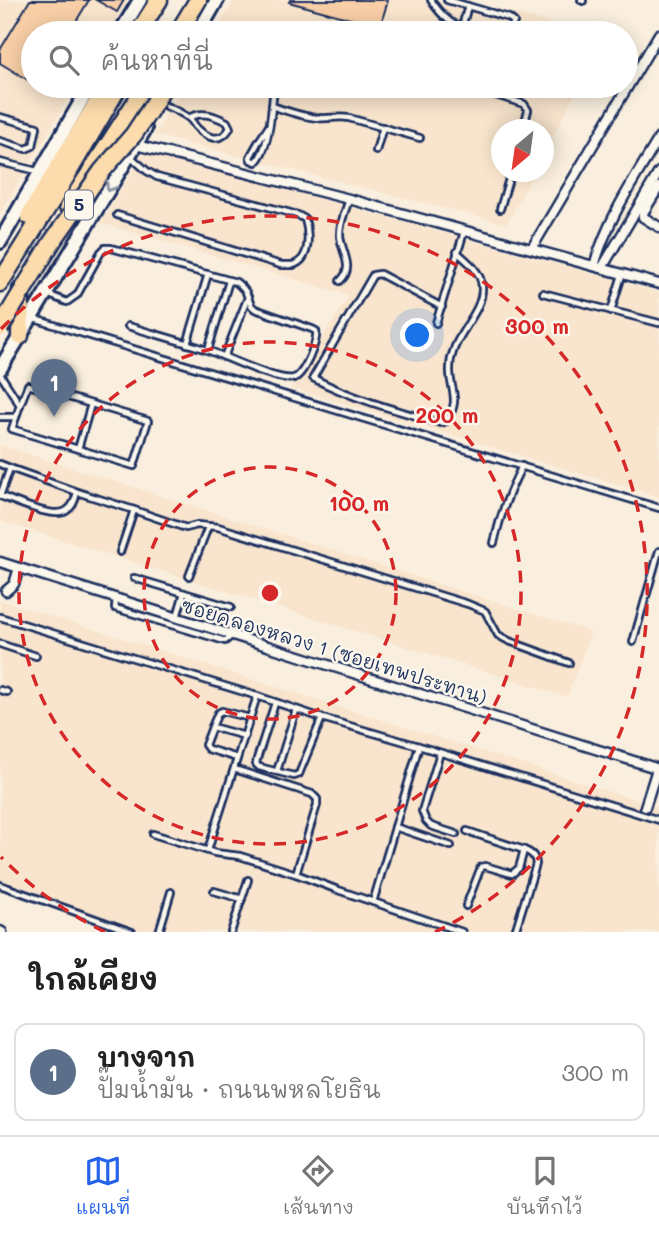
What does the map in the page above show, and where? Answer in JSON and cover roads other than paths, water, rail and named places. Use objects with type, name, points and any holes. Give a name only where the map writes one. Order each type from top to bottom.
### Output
[{"type":"highway","points":[[146,21],[159,0]]},
{"type":"highway","points":[[157,21],[170,0]]},
{"type":"highway","points":[[185,21],[198,0]]},
{"type":"highway","points":[[197,21],[209,0]]},
{"type":"highway","points":[[0,267],[100,98]]},
{"type":"highway","name":"5","points":[[0,283],[112,98]]},
{"type":"highway","points":[[0,319],[50,235],[138,98]]},
{"type":"highway","name":"5","points":[[0,328],[52,242],[134,134],[157,98]]},
{"type":"highway","points":[[20,336],[21,284]]},
{"type":"main road","points":[[127,21],[140,0]]},
{"type":"main road","points":[[205,21],[218,0]]},
{"type":"main road","points":[[0,242],[83,98]]},
{"type":"main road","points":[[0,371],[162,98]]},
{"type":"street","points":[[638,70],[659,34]]},
{"type":"street","points":[[533,248],[621,98]]},
{"type":"street","points":[[598,267],[600,243],[612,216],[659,138]]},
{"type":"street","points":[[133,150],[349,199],[659,284]]},
{"type":"street","points":[[598,267],[659,173]]},
{"type":"street","points":[[659,187],[643,212],[643,216],[659,227]]},
{"type":"street","name":"ซอยคลองหลวง 1 (ซอยเทพประทาน)","points":[[0,562],[658,769]]},
{"type":"street","points":[[6,591],[14,584],[19,568]]},
{"type":"street","points":[[645,807],[658,769]]},
{"type":"lane","points":[[431,0],[439,13],[449,21]]},
{"type":"lane","points":[[447,0],[513,21]]},
{"type":"lane","points":[[464,21],[468,6]]},
{"type":"lane","points":[[269,127],[254,149],[251,160],[256,162],[260,157],[269,127],[273,98]]},
{"type":"lane","points":[[505,98],[524,104],[528,110],[526,119]]},
{"type":"lane","points":[[159,103],[189,118],[195,127],[211,137],[221,138],[230,128],[227,122],[211,115],[200,114],[189,118]]},
{"type":"lane","points":[[272,106],[308,117],[340,116],[420,138]]},
{"type":"lane","points":[[0,117],[37,127],[33,146],[26,149],[0,143]]},
{"type":"lane","points":[[376,151],[383,127]]},
{"type":"lane","points":[[117,215],[281,265],[295,264],[302,259],[307,249],[308,229],[304,219],[298,215],[157,177],[147,171],[133,150]]},
{"type":"lane","points":[[0,162],[42,172]]},
{"type":"lane","points":[[500,209],[508,182]]},
{"type":"lane","points":[[340,281],[348,269],[340,230],[349,199]]},
{"type":"lane","points":[[436,323],[464,231]]},
{"type":"lane","points":[[44,293],[67,302],[76,295],[101,252],[111,248],[236,282],[243,288],[249,303],[255,309],[312,329],[316,331],[317,339],[302,370],[292,379],[128,326]]},
{"type":"lane","points":[[442,307],[380,274],[373,275],[313,378],[397,411],[441,423],[446,421],[454,406],[454,390],[449,370],[453,349],[481,296],[480,277],[474,267],[457,252]]},
{"type":"lane","points":[[187,344],[208,274]]},
{"type":"lane","points":[[611,311],[622,274]]},
{"type":"lane","points":[[208,350],[229,281]]},
{"type":"lane","points":[[543,293],[659,323]]},
{"type":"lane","points":[[224,357],[248,296]]},
{"type":"lane","points":[[30,318],[659,508]]},
{"type":"lane","points":[[0,371],[20,405]]},
{"type":"lane","points":[[28,385],[148,421],[134,466],[12,429],[20,405],[28,385]]},
{"type":"lane","points":[[78,449],[91,404]]},
{"type":"lane","points":[[0,417],[16,416]]},
{"type":"lane","points":[[0,464],[186,528],[197,525],[218,527],[468,604],[485,611],[498,635],[569,663]]},
{"type":"lane","points":[[494,543],[510,487],[522,466]]},
{"type":"lane","points":[[10,468],[0,496],[53,514],[64,513],[73,505],[77,492]]},
{"type":"lane","points":[[120,552],[134,509]]},
{"type":"lane","points":[[189,576],[208,527]]},
{"type":"lane","points":[[634,642],[659,551]]},
{"type":"lane","points":[[134,578],[231,607]]},
{"type":"lane","points":[[176,617],[184,593]]},
{"type":"lane","points":[[116,598],[116,608],[225,641],[233,635]]},
{"type":"lane","points":[[0,617],[257,696],[322,719],[659,820]]},
{"type":"lane","points":[[0,644],[36,656]]},
{"type":"lane","points":[[0,690],[7,692]]},
{"type":"lane","points":[[208,850],[257,696]]},
{"type":"lane","points":[[275,703],[256,764],[260,767],[294,776],[299,774],[322,719]]},
{"type":"lane","points":[[277,771],[296,710]]},
{"type":"lane","points":[[237,758],[206,748],[205,745],[218,713],[222,711],[250,718]]},
{"type":"lane","points":[[212,727],[245,736]]},
{"type":"lane","points":[[373,902],[419,746]]},
{"type":"lane","points":[[440,753],[422,811],[431,826],[456,834]]},
{"type":"lane","points":[[234,769],[312,794],[317,799],[296,874]]},
{"type":"lane","points":[[395,827],[451,846]]},
{"type":"lane","points":[[467,831],[532,853],[536,858],[515,932]]},
{"type":"lane","points":[[153,834],[240,856],[462,932]]},
{"type":"lane","points":[[466,906],[481,867],[512,874],[519,868],[524,850]]},
{"type":"lane","points":[[231,932],[248,880]]},
{"type":"lane","points":[[0,885],[132,932]]},
{"type":"lane","points":[[214,891],[242,899]]},
{"type":"lane","points":[[159,932],[171,892]]},
{"type":"place","name":"บางจาก","points":[[54,417]]}]
